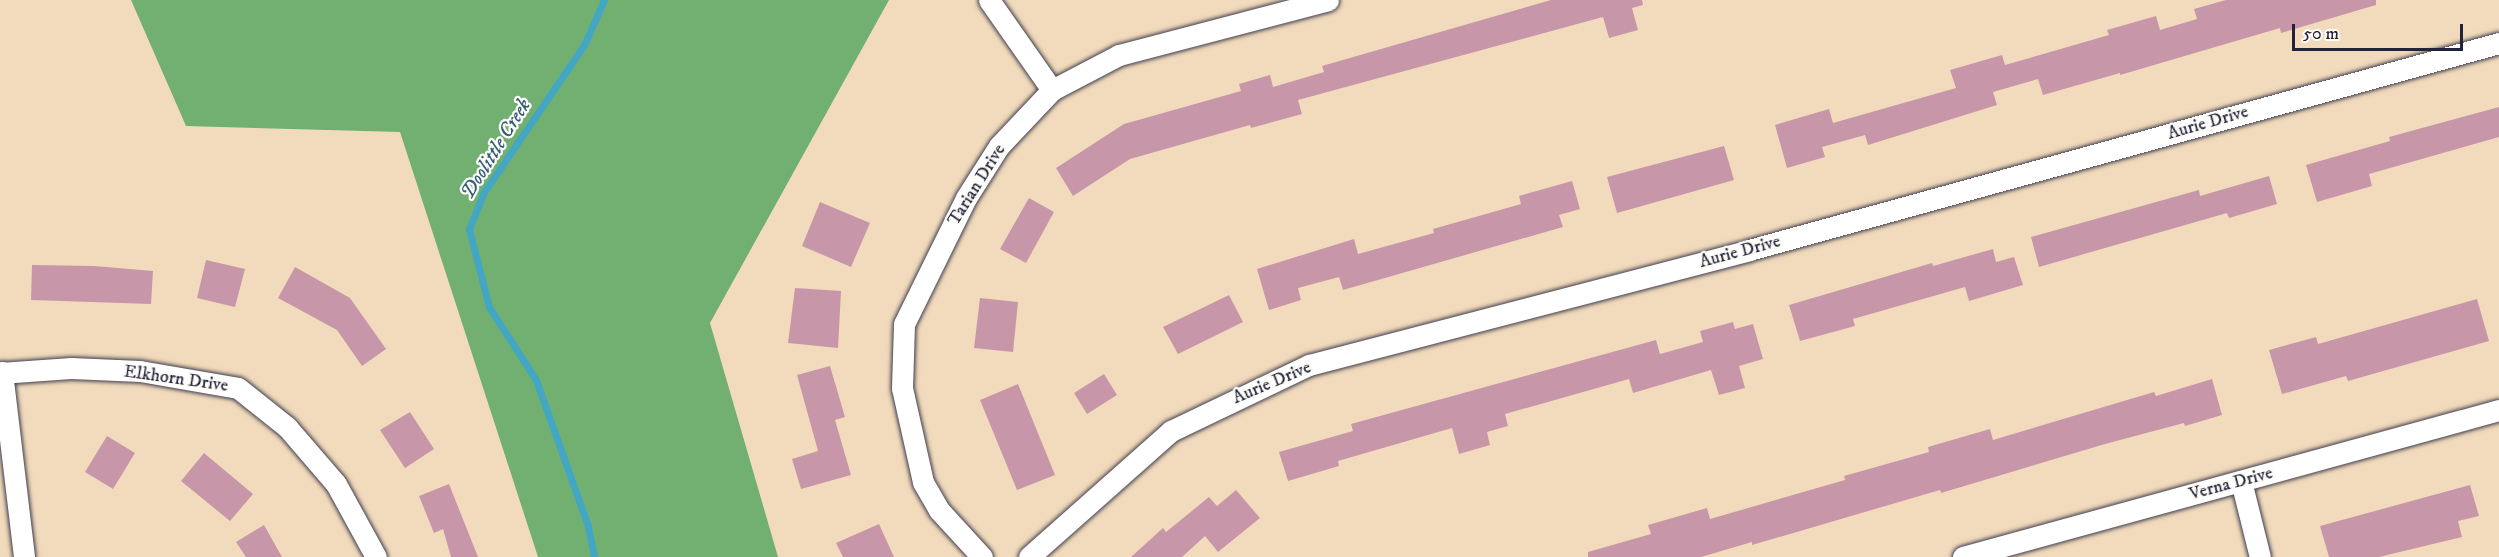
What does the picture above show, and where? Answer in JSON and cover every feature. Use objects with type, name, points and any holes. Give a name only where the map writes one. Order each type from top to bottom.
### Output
[{"type":"street","points":[[989,0],[1052,90]]},
{"type":"street","name":"Tarian Drive","points":[[982,557],[939,510],[923,482],[902,388],[904,324],[966,198],[999,146],[1052,90],[1119,55],[1329,0]]},
{"type":"street","name":"Aurie Drive","points":[[1029,557],[1171,431],[1309,365],[1749,250],[2499,43]]},
{"type":"street","name":"Elkhorn Drive","points":[[1,373],[71,368],[140,371],[238,388],[287,427],[336,484],[376,557]]},
{"type":"street","points":[[1,373],[24,557]]},
{"type":"street","name":"Verna Drive","points":[[1964,557],[2499,410]]},
{"type":"street","points":[[2241,481],[2260,557]]},
{"type":"green space","points":[[131,0],[889,0],[710,323],[778,557],[538,557],[400,132],[186,126]]},
{"type":"building","points":[[1551,0],[1642,0],[1643,5],[1632,8],[1638,30],[1609,38],[1603,17],[1298,100],[1302,114],[1251,128],[1250,125],[1130,159],[1073,196],[1056,168],[1124,124],[1241,91],[1239,84],[1270,75],[1273,87],[1324,72],[1322,66]]},
{"type":"building","points":[[2226,0],[2376,0],[2376,5],[2281,33],[2280,28],[2043,95],[2038,79],[1993,92],[1997,105],[1868,145],[1865,135],[1822,147],[1825,157],[1787,168],[1775,125],[1829,109],[1833,123],[1956,88],[1950,70],[2002,55],[2005,65],[2109,35],[2107,30],[2156,16],[2160,30],[2197,19],[2194,9]]},
{"type":"building","points":[[2499,107],[2499,137],[2369,174],[2372,186],[2317,202],[2306,165],[2390,141],[2389,137]]},
{"type":"building","points":[[1724,146],[1734,180],[1617,213],[1607,177]]},
{"type":"building","points":[[2269,176],[2277,204],[2229,218],[2227,213],[2039,267],[2031,237],[2199,190],[2200,196]]},
{"type":"building","points":[[1572,181],[1580,209],[1559,215],[1563,227],[1343,290],[1339,277],[1298,288],[1301,300],[1269,310],[1257,269],[1354,239],[1358,254],[1434,233],[1433,229],[1521,204],[1519,196]]},
{"type":"building","points":[[1029,198],[1054,212],[1026,263],[1000,249]]},
{"type":"building","points":[[820,202],[870,223],[851,267],[802,246]]},
{"type":"building","points":[[1993,249],[1996,262],[2014,257],[2023,285],[1969,301],[1965,287],[1853,319],[1855,326],[1800,341],[1789,305],[1932,263],[1933,266]]},
{"type":"building","points":[[206,260],[245,269],[235,307],[197,298]]},
{"type":"building","points":[[32,265],[94,266],[153,271],[151,304],[31,300]]},
{"type":"building","points":[[295,267],[350,298],[386,349],[362,366],[337,330],[278,298]]},
{"type":"building","points":[[795,288],[841,291],[838,348],[788,343]]},
{"type":"building","points":[[1229,295],[1243,322],[1178,354],[1163,327]]},
{"type":"building","points":[[980,298],[1018,302],[1013,352],[974,348]]},
{"type":"building","points":[[2477,299],[2489,341],[2348,381],[2346,376],[2282,394],[2269,350],[2316,337],[2318,344]]},
{"type":"building","points":[[1733,322],[1735,329],[1753,324],[1763,359],[1739,366],[1745,388],[1719,395],[1711,370],[1633,393],[1629,379],[1505,414],[1508,426],[1487,432],[1490,445],[1459,454],[1452,428],[1338,461],[1339,466],[1288,481],[1279,452],[1353,431],[1351,424],[1656,340],[1660,354],[1703,342],[1700,331]]},
{"type":"building","points":[[830,366],[845,417],[835,420],[851,475],[801,489],[792,459],[818,451],[797,375]]},
{"type":"building","points":[[1104,374],[1117,395],[1087,414],[1074,393]]},
{"type":"building","points":[[2212,379],[2222,415],[2185,426],[2184,423],[2105,444],[1941,493],[1940,490],[1752,545],[1752,542],[1701,557],[1588,557],[1588,552],[1651,534],[1648,525],[1707,508],[1710,519],[1845,480],[1844,476],[1929,452],[1928,447],[1990,429],[1993,440],[2154,392],[2156,396]]},
{"type":"building","points":[[1018,384],[1055,475],[1017,490],[980,400]]},
{"type":"building","points":[[410,412],[434,449],[405,468],[380,430]]},
{"type":"building","points":[[107,436],[135,453],[113,489],[85,472]]},
{"type":"building","points":[[204,453],[253,494],[230,521],[181,481]]},
{"type":"building","points":[[449,484],[478,557],[451,557],[443,529],[434,533],[419,496]]},
{"type":"building","points":[[2470,485],[2479,516],[2458,521],[2462,537],[2379,557],[2329,557],[2320,526]]},
{"type":"building","points":[[1236,490],[1260,518],[1218,552],[1205,536],[1182,557],[1131,557],[1163,528],[1166,532],[1209,497],[1217,506]]},
{"type":"building","points":[[879,524],[894,557],[843,557],[836,543]]},
{"type":"building","points":[[264,525],[282,557],[246,557],[236,542]]},
{"type":"waterway","name":"Doolittle Creek","points":[[594,557],[588,526],[536,380],[489,307],[469,229],[484,192],[584,45],[604,0]]}]
